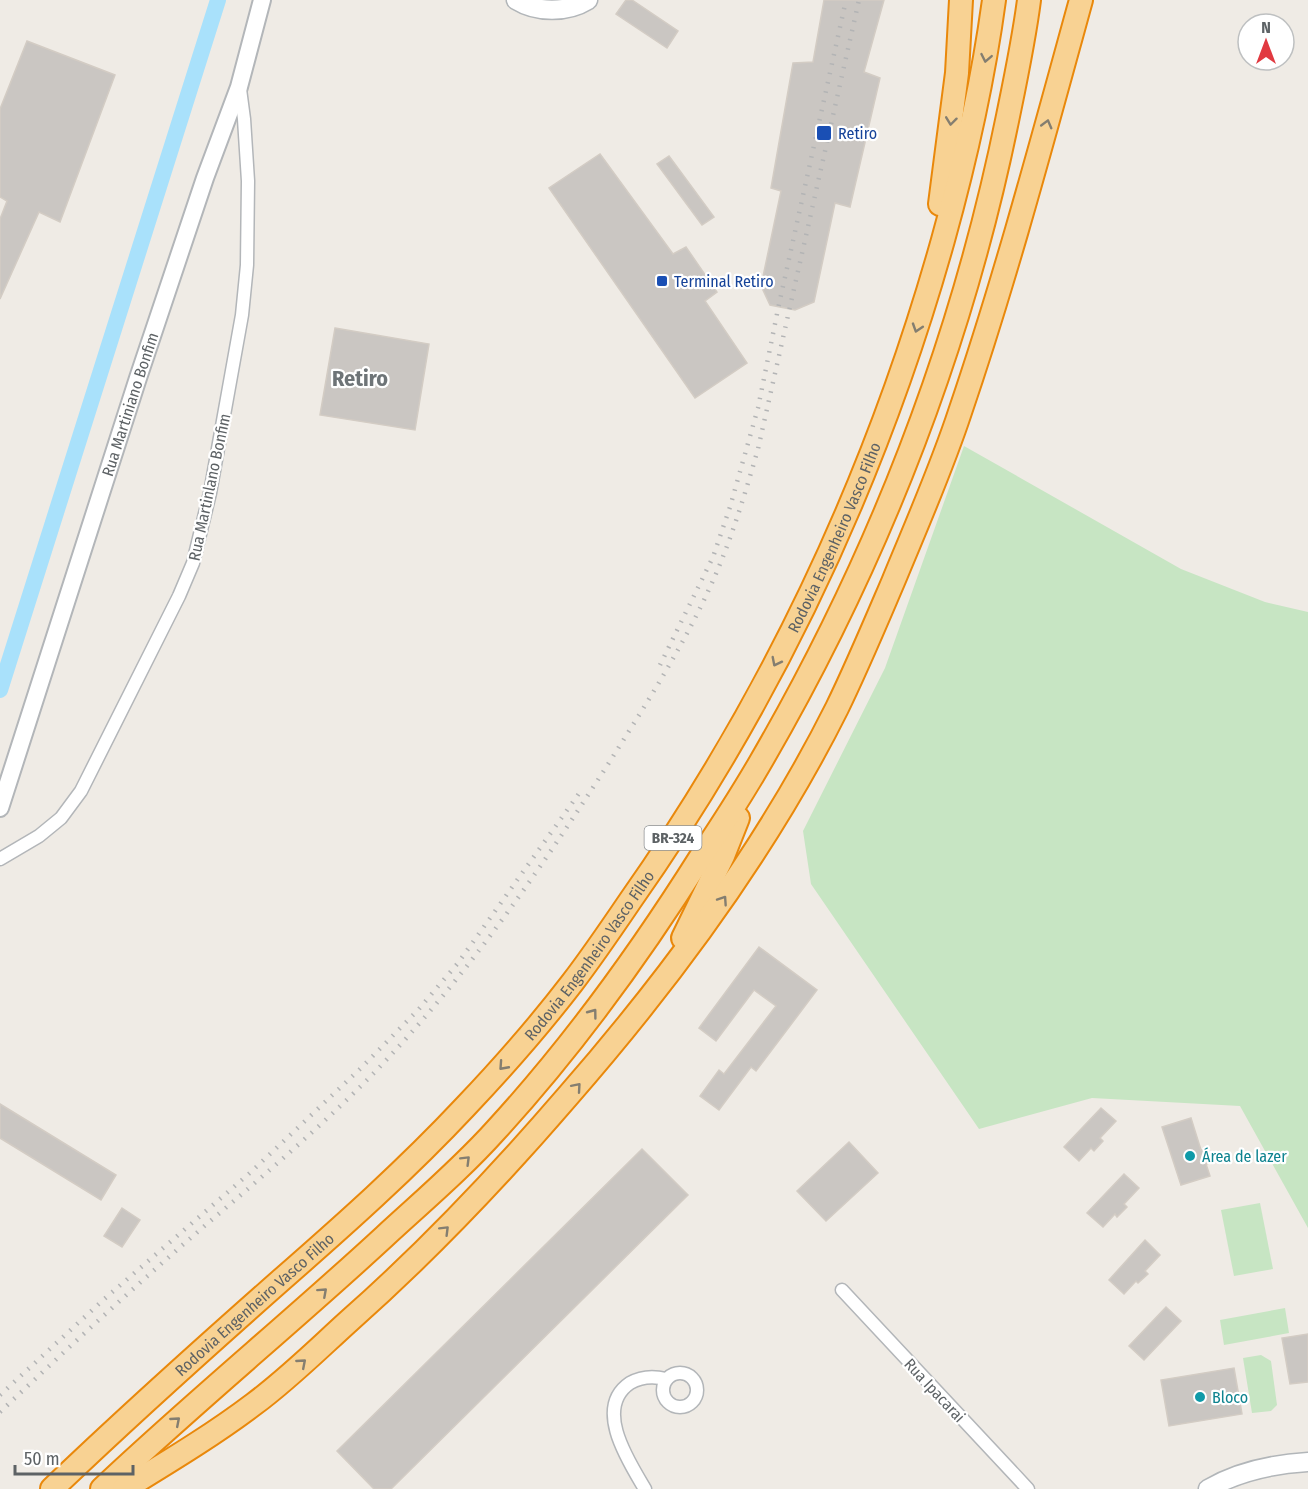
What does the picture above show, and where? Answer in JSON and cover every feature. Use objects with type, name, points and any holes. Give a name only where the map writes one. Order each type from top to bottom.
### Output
[{"type":"highway","points":[[930,285],[957,73],[962,0]]},
{"type":"highway","name":"Rodovia Engenheiro Vasco Filho","points":[[52,1489],[123,1422],[346,1223],[464,1109],[531,1035],[574,980],[655,866],[695,803],[729,748],[780,656],[837,539],[894,396],[930,285],[960,176],[987,54],[994,0]]},
{"type":"highway","name":"Rodovia Engenheiro Vasco Filho","points":[[102,1489],[156,1438],[372,1248],[495,1132],[561,1055],[634,957],[685,882],[759,765],[801,689],[869,552],[928,405],[965,295],[993,188],[1029,0]]},
{"type":"highway","points":[[124,1489],[258,1401],[395,1280],[520,1152],[662,983],[735,882],[796,783],[837,707],[870,636],[926,502],[959,416],[1016,235],[1081,0]]},
{"type":"highway","points":[[662,983],[723,856],[759,765]]},
{"type":"main road","points":[[516,0],[532,7],[552,9],[573,8],[588,0]]},
{"type":"main road","points":[[1208,1489],[1223,1480],[1260,1470],[1308,1462]]},
{"type":"street","name":"Rua Martiniano Bonfim","points":[[0,808],[138,378],[205,178],[239,87],[262,0]]},
{"type":"street","name":"Rua Martinlano Bonfim","points":[[0,859],[39,836],[61,818],[81,791],[193,563],[210,493],[244,296],[248,255],[248,181],[244,119],[239,87]]},
{"type":"street","name":"Rua Ipacarai","points":[[842,1290],[1028,1489]]},
{"type":"street","points":[[645,1489],[619,1442],[615,1419],[616,1399],[622,1389],[641,1378],[656,1376],[666,1379]]},
{"type":"green space","points":[[964,446],[1181,569],[1265,602],[1308,612],[1308,1228],[1240,1106],[1092,1098],[979,1129],[811,884],[803,831],[885,668]]},
{"type":"green space","points":[[1260,1203],[1273,1269],[1234,1276],[1221,1210]]},
{"type":"green space","points":[[1285,1308],[1289,1333],[1224,1345],[1220,1320]]},
{"type":"green space","points":[[1261,1355],[1271,1361],[1277,1405],[1271,1411],[1252,1413],[1243,1358]]},
{"type":"building","points":[[626,0],[632,0],[678,31],[667,48],[616,14]]},
{"type":"building","name":"Retiro","points":[[824,0],[884,0],[864,72],[880,78],[850,207],[835,203],[814,302],[795,310],[770,305],[761,286],[781,191],[771,188],[793,63],[813,62]]},
{"type":"building","points":[[27,41],[115,75],[60,222],[39,212],[0,299],[0,219],[7,201],[0,197],[0,109]]},
{"type":"building","name":"Terminal Retiro","points":[[600,154],[673,254],[686,247],[717,292],[705,301],[747,363],[695,398],[549,188]]},
{"type":"building","points":[[669,156],[714,217],[702,225],[657,164]]},
{"type":"building","points":[[335,328],[429,344],[415,430],[320,415]]},
{"type":"building","points":[[759,947],[817,990],[756,1071],[751,1067],[719,1110],[700,1096],[719,1070],[724,1074],[776,1006],[754,990],[716,1041],[699,1028]]},
{"type":"building","points":[[0,1104],[116,1175],[101,1200],[0,1138]]},
{"type":"building","points":[[1101,1108],[1116,1121],[1100,1138],[1103,1141],[1094,1151],[1091,1148],[1079,1161],[1064,1147]]},
{"type":"building","name":"Área de lazer","points":[[1191,1118],[1201,1150],[1207,1149],[1211,1163],[1206,1164],[1210,1176],[1181,1185],[1162,1127]]},
{"type":"building","points":[[849,1142],[878,1173],[826,1221],[797,1191]]},
{"type":"building","points":[[642,1149],[688,1195],[391,1489],[374,1489],[337,1451]]},
{"type":"building","points":[[1124,1174],[1139,1188],[1124,1204],[1127,1207],[1117,1217],[1115,1214],[1103,1227],[1087,1213]]},
{"type":"building","points":[[122,1208],[140,1220],[122,1247],[104,1236]]},
{"type":"building","points":[[1145,1240],[1160,1255],[1145,1271],[1148,1274],[1138,1283],[1136,1281],[1124,1294],[1109,1280]]},
{"type":"building","points":[[1166,1307],[1181,1321],[1144,1360],[1129,1346]]},
{"type":"building","points":[[1308,1334],[1308,1382],[1290,1384],[1282,1338]]},
{"type":"building","name":"Bloco","points":[[1234,1368],[1242,1414],[1169,1426],[1161,1380]]},
{"type":"waterway","points":[[0,690],[218,0]]},
{"type":"railway","points":[[660,665],[713,557],[730,507],[758,408],[846,0]]},
{"type":"railway","points":[[0,1412],[181,1246],[308,1136],[400,1045],[464,970],[523,891],[648,701],[675,656],[711,585],[748,483],[758,449],[859,0]]},
{"type":"railway","points":[[0,1395],[102,1301],[251,1172],[361,1068],[418,1010],[458,963],[580,792]]},
{"type":"place","name":"Retiro","points":[[824,133]]},
{"type":"place","name":"Terminal Retiro","points":[[662,281]]},
{"type":"place","name":"Área de lazer","points":[[1190,1156]]},
{"type":"place","name":"Bloco","points":[[1200,1397]]},
{"type":"district","name":"Retiro","points":[[360,378]]}]
